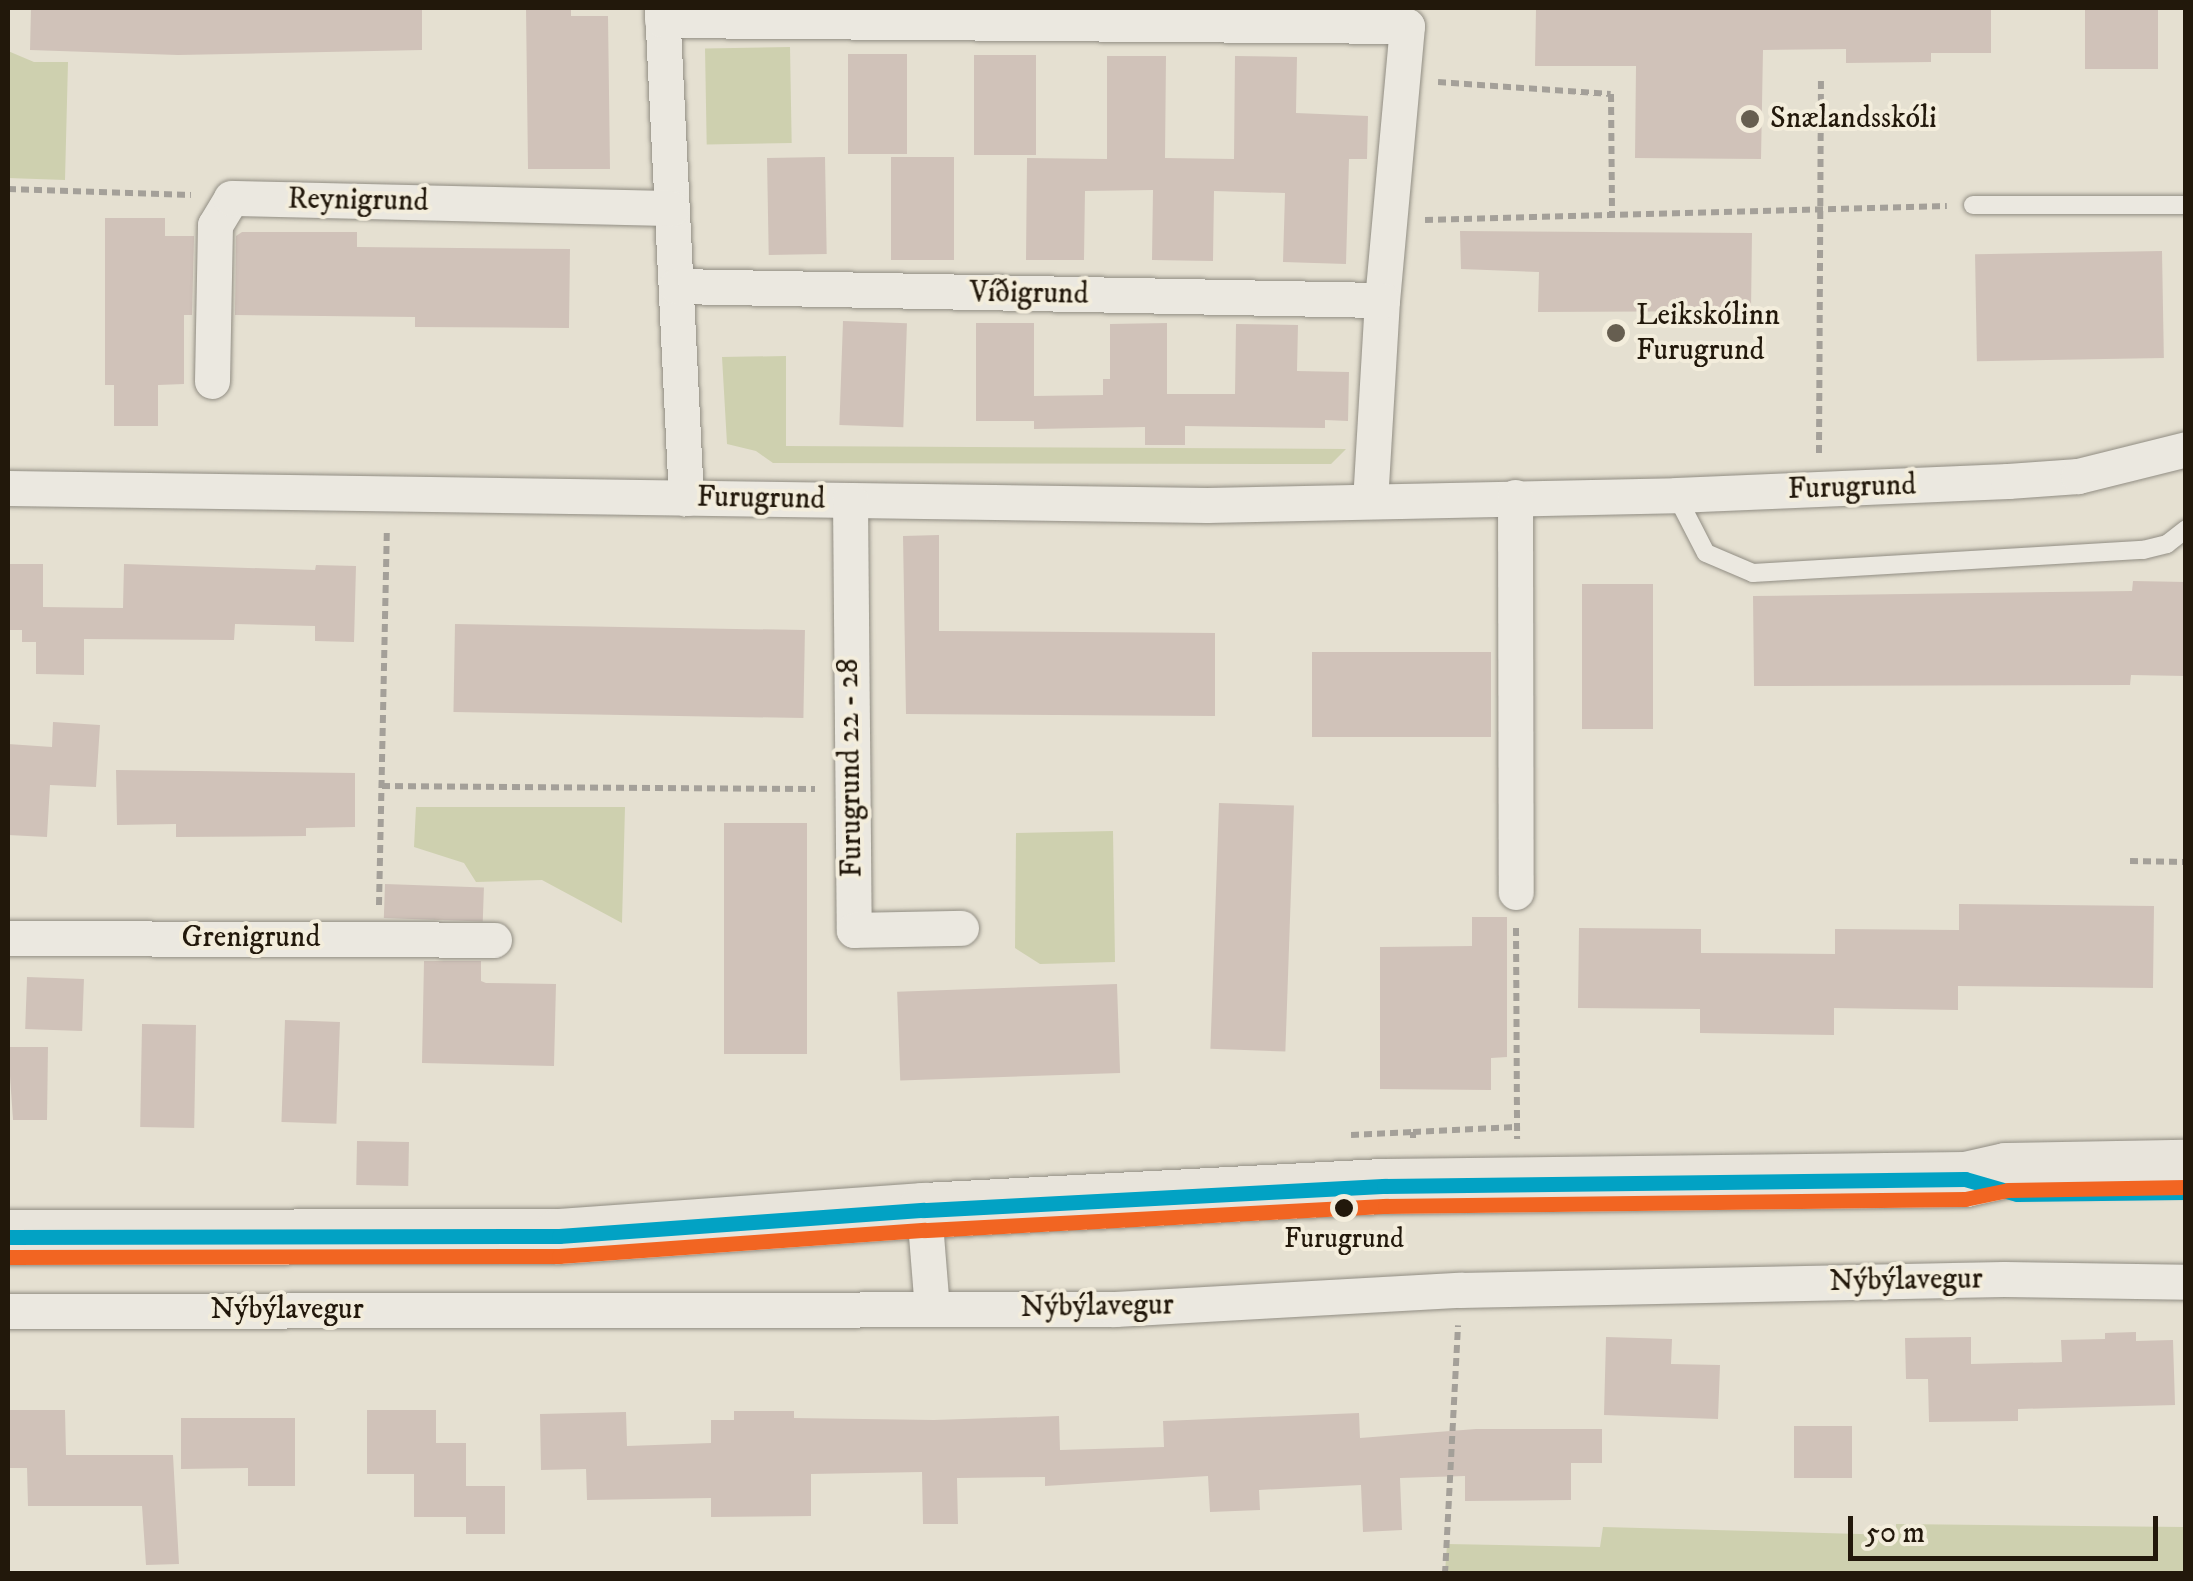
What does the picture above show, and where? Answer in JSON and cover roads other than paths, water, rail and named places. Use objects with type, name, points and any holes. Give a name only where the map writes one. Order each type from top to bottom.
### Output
[{"type":"main road","points":[[8,1237],[559,1236],[924,1210],[1384,1186],[1965,1179],[2006,1170],[2186,1168]]},
{"type":"main road","points":[[1965,1179],[2018,1194],[2186,1192]]},
{"type":"street","points":[[686,498],[662,14],[1408,17],[1382,300],[1370,500]]},
{"type":"street","name":"Reynigrund","points":[[212,381],[214,224],[231,198],[672,208]]},
{"type":"street","name":"Víðigrund","points":[[676,286],[1382,300]]},
{"type":"street","name":"Furugrund","points":[[8,488],[392,515],[686,498],[1207,506],[1676,495],[2078,476],[2186,449]]},
{"type":"street","points":[[1515,497],[1516,892]]},
{"type":"street","name":"Furugrund 22 - 28","points":[[850,500],[854,930],[961,928]]},
{"type":"street","name":"Grenigrund","points":[[8,938],[494,940]]},
{"type":"street","points":[[924,1210],[932,1309]]},
{"type":"street","name":"Nýbýlavegur","points":[[8,1311],[1115,1309],[1498,1289],[2004,1279],[2186,1282]]},
{"type":"lane","points":[[1973,205],[2186,205]]},
{"type":"lane","points":[[1676,495],[1706,554],[1753,573],[2143,550],[2167,544],[2186,529]]},
{"type":"place","name":"Snælandsskóli","points":[[1750,119]]},
{"type":"place","name":"Leikskólinn Furugrund","points":[[1616,333]]},
{"type":"place","name":"Furugrund","points":[[1344,1208]]}]
